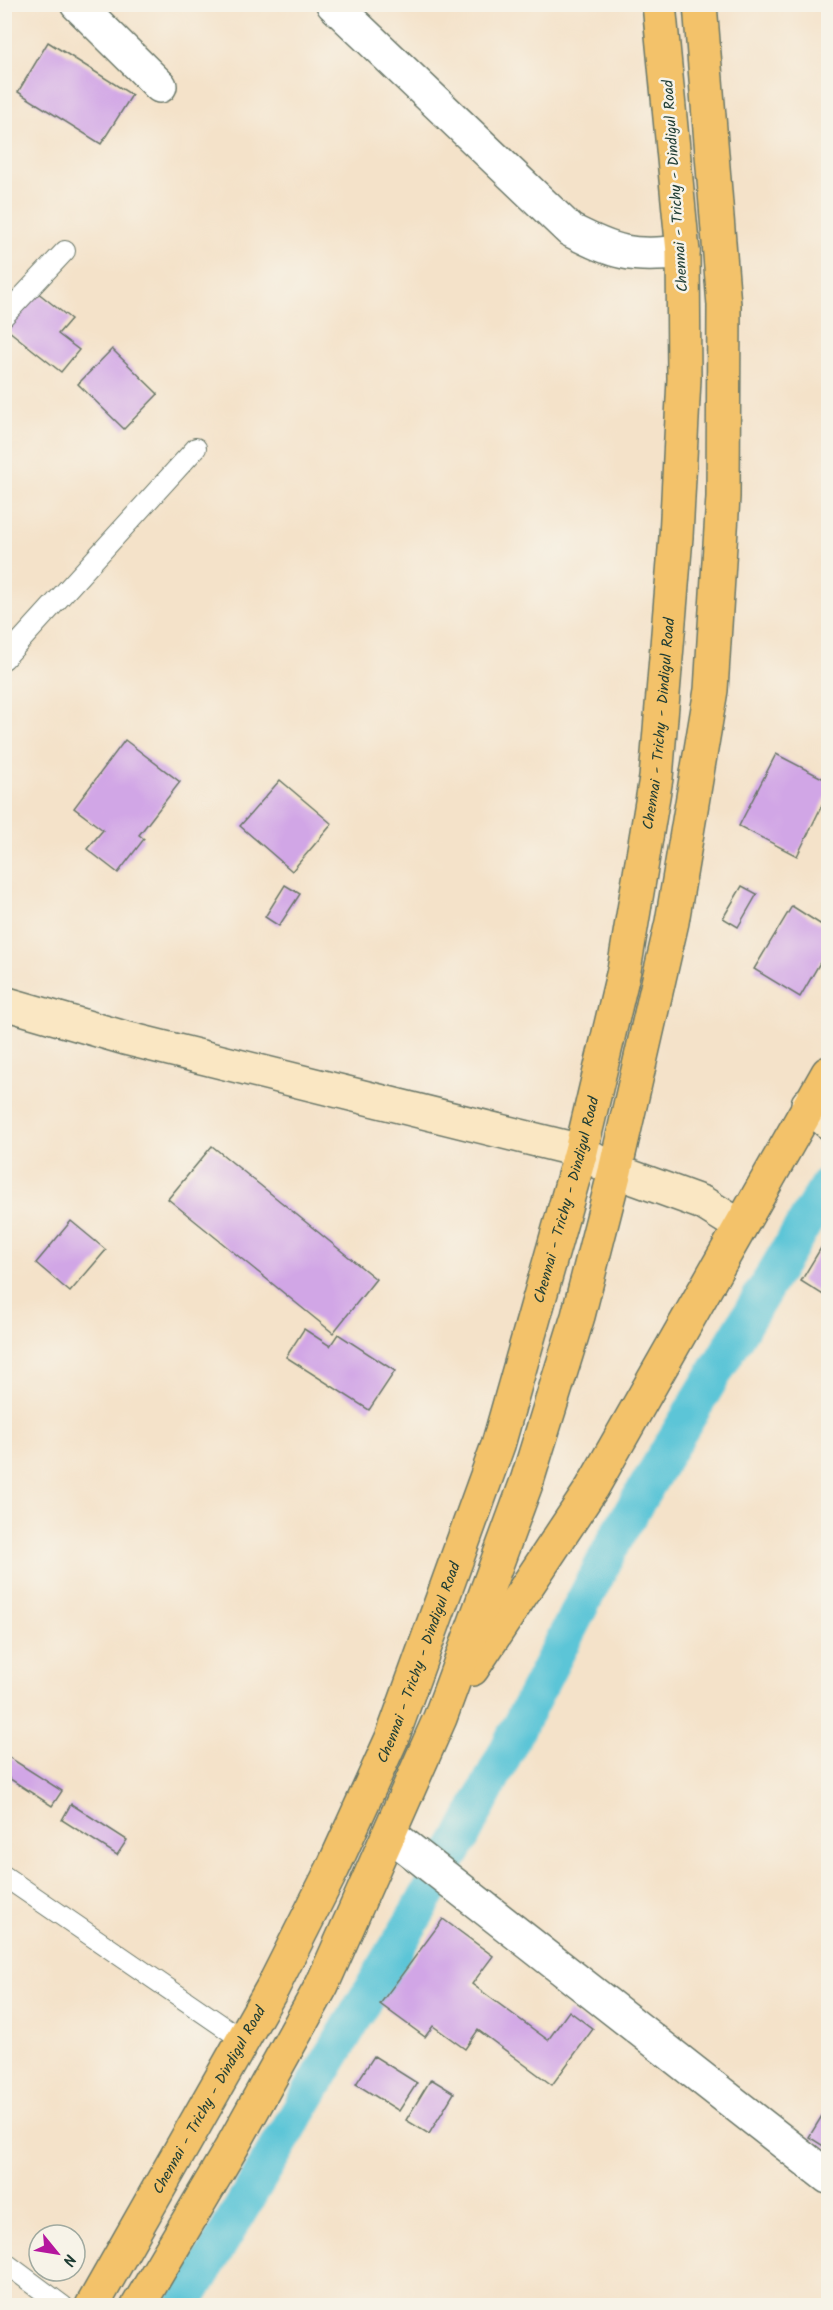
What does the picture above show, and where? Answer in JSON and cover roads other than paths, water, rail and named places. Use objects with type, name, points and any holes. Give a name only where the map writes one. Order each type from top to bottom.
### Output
[{"type":"highway","name":"Chennai - Trichy - Dindigul Road","points":[[92,2306],[243,2040],[333,1868],[392,1738],[498,1445],[581,1151],[624,970],[656,778],[676,537],[684,379],[683,252],[660,4]]},
{"type":"highway","points":[[138,2306],[233,2145],[322,1985],[440,1718],[527,1481],[578,1316],[615,1171],[672,922],[711,690],[723,497],[724,305],[700,4]]},
{"type":"highway","points":[[392,1738],[440,1718],[592,1488],[740,1226],[818,1113],[828,1073]]},
{"type":"street","points":[[77,4],[160,86]]},
{"type":"street","points":[[333,4],[570,230],[609,250],[651,256],[683,252]]},
{"type":"street","points":[[4,1003],[125,1038],[581,1151],[615,1171],[703,1203],[740,1226]]},
{"type":"street","points":[[390,1834],[828,2177]]},
{"type":"lane","points":[[4,316],[65,251]]},
{"type":"lane","points":[[4,659],[196,448]]},
{"type":"lane","points":[[4,1876],[243,2040]]},
{"type":"lane","points":[[4,2262],[63,2306]]},
{"type":"waterway","points":[[183,2306],[461,1839],[618,1534],[828,1184]]}]
